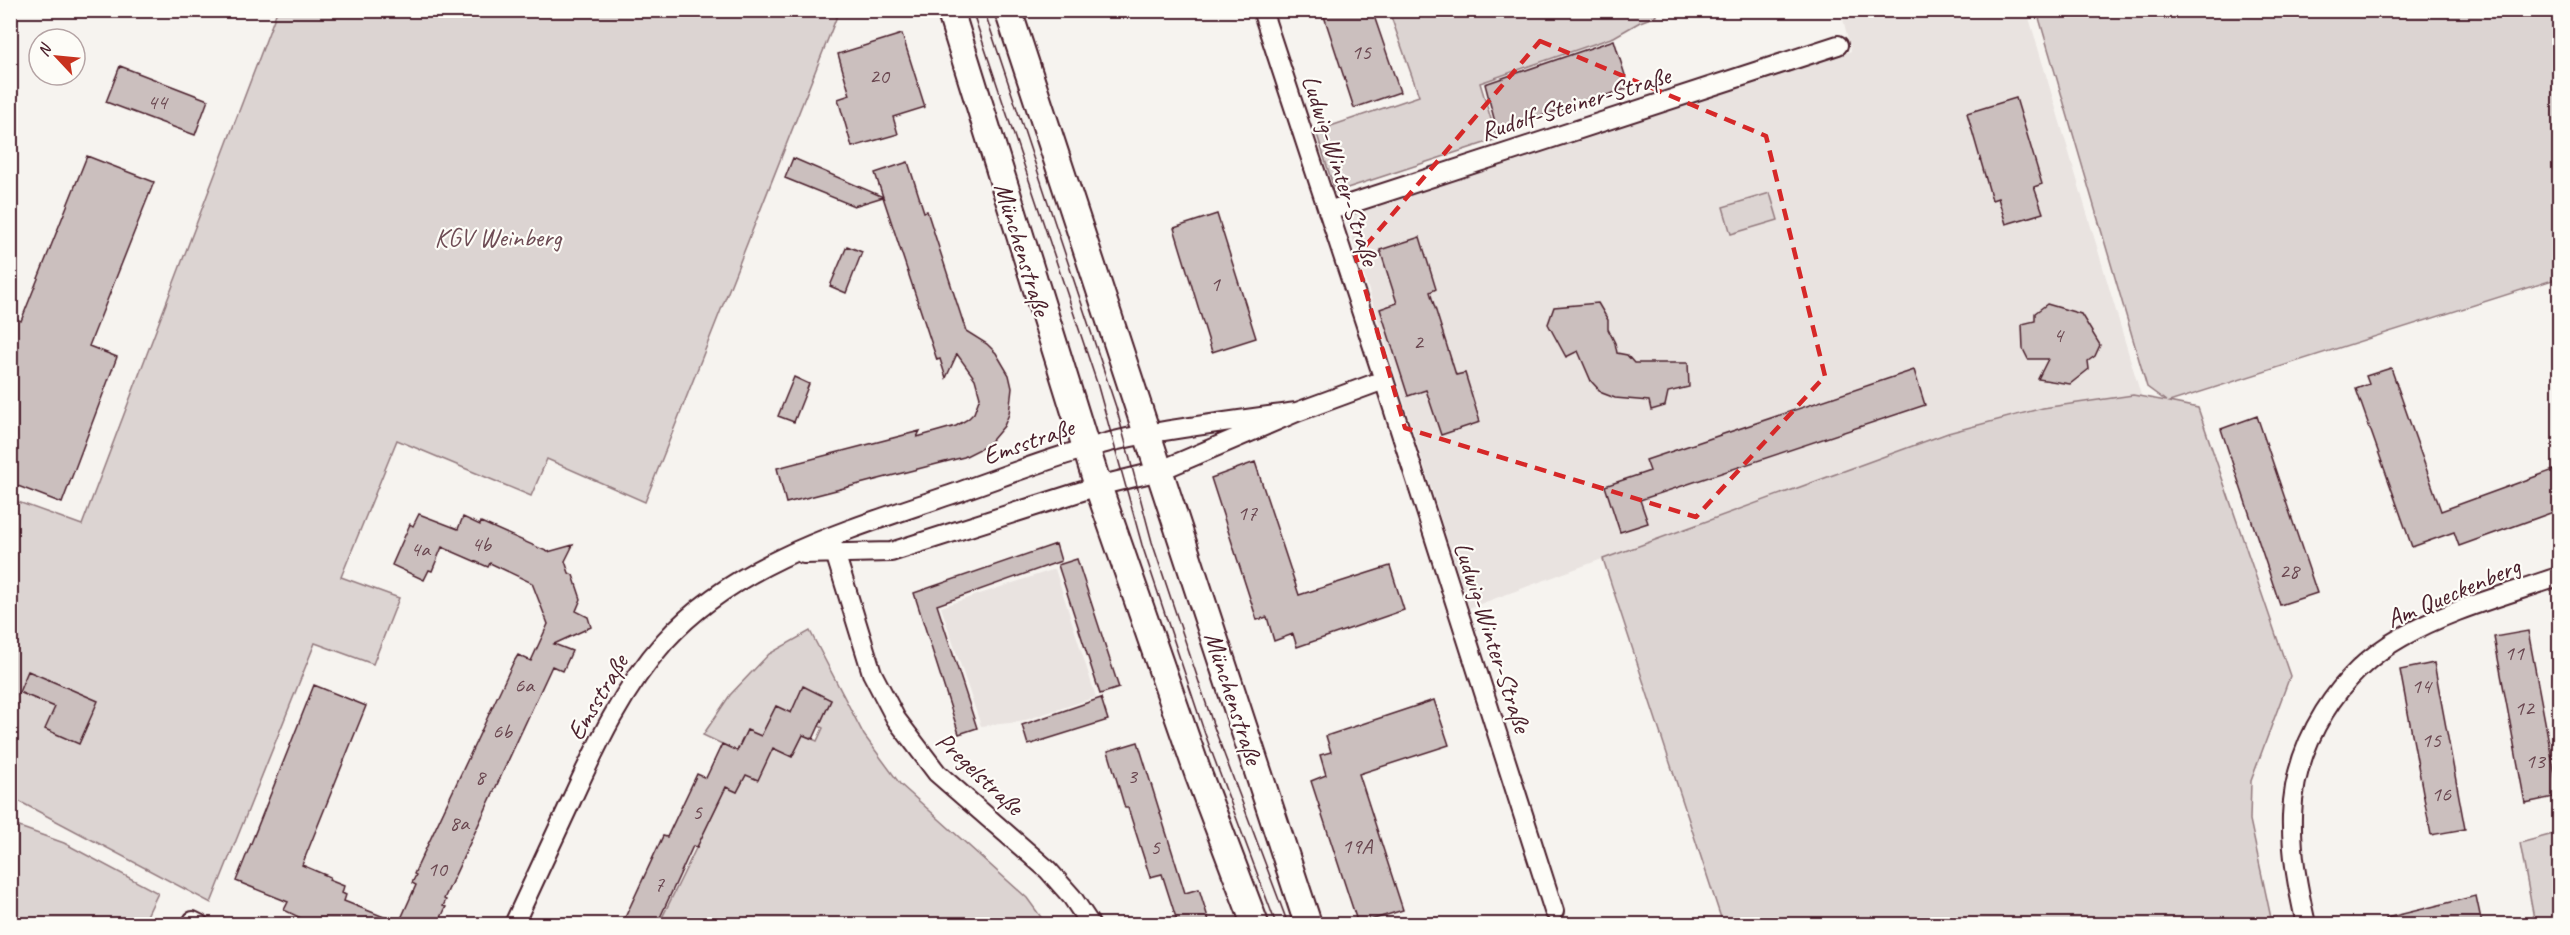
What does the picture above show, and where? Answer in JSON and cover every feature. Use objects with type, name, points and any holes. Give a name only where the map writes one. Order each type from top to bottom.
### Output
[{"type":"main road","name":"Münchenstraße","points":[[950,10],[1020,244],[1098,486],[1199,776],[1255,924]]},
{"type":"main road","name":"Münchenstraße","points":[[1008,10],[1308,924]]},
{"type":"street","name":"Ludwig-Winter-Straße","points":[[1262,10],[1384,380],[1554,911]]},
{"type":"street","name":"Rudolf-Steiner-Straße","points":[[1328,210],[1838,45]]},
{"type":"street","points":[[1098,486],[1159,471],[1297,412],[1384,380]]},
{"type":"street","points":[[1147,434],[1297,412]]},
{"type":"street","name":"Emsstraße","points":[[514,924],[595,747],[630,684],[665,641],[699,608],[733,584],[792,554],[832,546],[1086,448],[1147,434]]},
{"type":"street","name":"Emsstraße","points":[[832,546],[891,552],[1098,486]]},
{"type":"street","name":"Pregelstraße","points":[[832,546],[872,673],[884,700],[908,737],[937,773],[1048,870],[1072,897],[1090,924]]},
{"type":"street","name":"Am Queckenberg","points":[[2306,924],[2296,877],[2292,842],[2292,814],[2296,787],[2303,757],[2312,735],[2341,689],[2356,671],[2401,637],[2455,613],[2559,576]]},
{"type":"highlighted area","points":[[1540,41],[1766,136],[1825,376],[1696,517],[1405,428],[1356,257]]},
{"type":"shaded area","points":[[1841,11],[2027,11],[2143,402],[1948,432],[1469,608],[1345,215],[1851,51]]},
{"type":"shaded area","points":[[1055,569],[1096,697],[1019,722],[981,726],[941,607]]},
{"type":"green space","points":[[1655,10],[1656,16],[1614,37],[1480,83],[1497,139],[1335,192],[1316,131],[1419,96],[1389,11]]},
{"type":"green space","name":"KGV Weinberg","points":[[277,11],[839,11],[645,502],[547,459],[531,496],[397,440],[341,577],[399,598],[373,664],[315,643],[211,903],[11,797],[10,499],[82,525]]},
{"type":"green space","points":[[2037,11],[2559,11],[2559,278],[2169,402],[2198,408],[2290,676],[2251,781],[2250,820],[2271,918],[2247,924],[1723,924],[1603,559],[1948,433],[2043,408],[2133,395],[2166,401],[2147,387]]},
{"type":"green space","points":[[1770,193],[1778,220],[1731,234],[1723,207]]},
{"type":"green space","points":[[810,631],[864,735],[900,784],[1027,898],[1046,924],[659,924],[726,787],[737,792],[746,775],[773,748],[792,757],[803,735],[817,741],[823,728],[819,726],[831,700],[804,687],[791,713],[776,706],[761,736],[747,730],[737,751],[703,735],[730,695],[769,654]]},
{"type":"green space","points":[[11,824],[64,843],[158,893],[143,924],[11,924]]},
{"type":"green space","points":[[2557,833],[2560,844],[2559,924],[2535,924],[2520,843]]},
{"type":"building","points":[[1322,10],[1372,10],[1400,92],[1354,108]]},
{"type":"building","points":[[902,34],[925,107],[893,117],[898,134],[852,147],[838,99],[850,95],[838,54]]},
{"type":"building","points":[[1614,40],[1629,88],[1497,130],[1485,84]]},
{"type":"building","points":[[120,66],[208,100],[195,135],[106,102]]},
{"type":"building","points":[[2016,98],[2042,184],[2034,187],[2043,213],[2006,224],[1998,198],[1992,200],[1967,113]]},
{"type":"building","points":[[87,156],[154,182],[89,346],[117,357],[62,503],[10,483],[10,316],[21,321]]},
{"type":"building","points":[[793,158],[883,197],[854,206],[785,178]]},
{"type":"building","points":[[908,162],[924,212],[927,211],[966,331],[987,344],[996,353],[1009,375],[1012,388],[1009,414],[1004,426],[988,445],[964,457],[786,503],[777,468],[920,431],[917,437],[956,426],[974,413],[980,397],[975,379],[957,354],[946,378],[940,359],[937,360],[875,173]]},
{"type":"building","points":[[1217,214],[1256,338],[1212,352],[1174,228]]},
{"type":"building","points":[[1420,237],[1436,289],[1430,292],[1456,375],[1465,373],[1480,422],[1441,435],[1426,390],[1408,396],[1380,309],[1397,303],[1380,250]]},
{"type":"building","points":[[847,246],[862,252],[846,293],[830,286]]},
{"type":"building","points":[[1598,303],[1608,320],[1608,329],[1617,353],[1627,355],[1634,363],[1688,363],[1689,387],[1668,392],[1665,406],[1651,410],[1649,401],[1615,398],[1602,393],[1591,381],[1578,351],[1566,357],[1548,324],[1554,307]]},
{"type":"building","points":[[2047,304],[2081,314],[2100,345],[2095,356],[2088,361],[2089,369],[2070,384],[2038,379],[2048,359],[2028,359],[2023,349],[2022,324],[2035,321],[2035,313]]},
{"type":"building","points":[[2391,368],[2441,511],[2559,468],[2559,510],[2459,546],[2454,532],[2412,547],[2356,389],[2369,384],[2366,376]]},
{"type":"building","points":[[1914,370],[1925,405],[1640,500],[1648,523],[1620,532],[1605,486],[1650,471],[1646,460]]},
{"type":"building","points":[[794,377],[809,384],[794,422],[778,416]]},
{"type":"building","points":[[2257,416],[2317,593],[2280,605],[2221,429]]},
{"type":"building","points":[[1255,462],[1299,595],[1390,566],[1404,610],[1297,647],[1293,634],[1274,641],[1267,617],[1257,620],[1211,478]]},
{"type":"building","points":[[419,514],[458,529],[463,517],[480,525],[481,522],[548,552],[573,545],[565,561],[569,573],[573,575],[581,599],[576,611],[588,617],[591,627],[554,644],[572,651],[563,671],[552,666],[444,899],[446,900],[443,906],[446,907],[438,924],[313,924],[284,910],[288,902],[236,881],[314,685],[366,706],[302,865],[344,886],[342,893],[346,895],[344,901],[399,923],[416,885],[412,883],[416,875],[414,874],[513,663],[518,655],[531,661],[548,624],[532,583],[490,563],[488,567],[442,547],[432,571],[429,570],[424,580],[392,565],[410,524],[413,526]]},
{"type":"building","points":[[1056,544],[1061,561],[937,605],[977,728],[959,734],[914,593]]},
{"type":"building","points":[[1077,559],[1119,688],[1100,694],[1058,565]]},
{"type":"building","points":[[2528,631],[2559,796],[2525,803],[2494,637]]},
{"type":"building","points":[[2434,663],[2465,829],[2431,835],[2400,670]]},
{"type":"building","points":[[28,671],[98,701],[79,744],[45,729],[55,707],[19,692]]},
{"type":"building","points":[[803,686],[831,700],[813,739],[803,735],[792,757],[773,748],[758,780],[746,775],[737,792],[726,787],[697,847],[693,846],[657,924],[622,924],[663,836],[667,837],[697,774],[706,778],[722,744],[737,751],[747,730],[761,736],[776,706],[791,713]]},
{"type":"building","points":[[1101,698],[1108,720],[1028,745],[1022,725]]},
{"type":"building","points":[[1434,700],[1449,745],[1359,774],[1403,910],[1358,924],[1311,781],[1326,775],[1320,755],[1331,752],[1326,736]]},
{"type":"building","points":[[1138,742],[1185,893],[1199,889],[1210,924],[1178,924],[1162,874],[1150,877],[1128,808],[1125,808],[1108,751]]},
{"type":"building","points":[[2476,896],[2482,924],[2387,924],[2386,918]]},
{"type":"tram line","points":[[972,10],[1097,383],[1142,545],[1205,734],[1276,924]]},
{"type":"tram line","points":[[984,10],[1116,407],[1152,542],[1215,730],[1288,924]]}]
